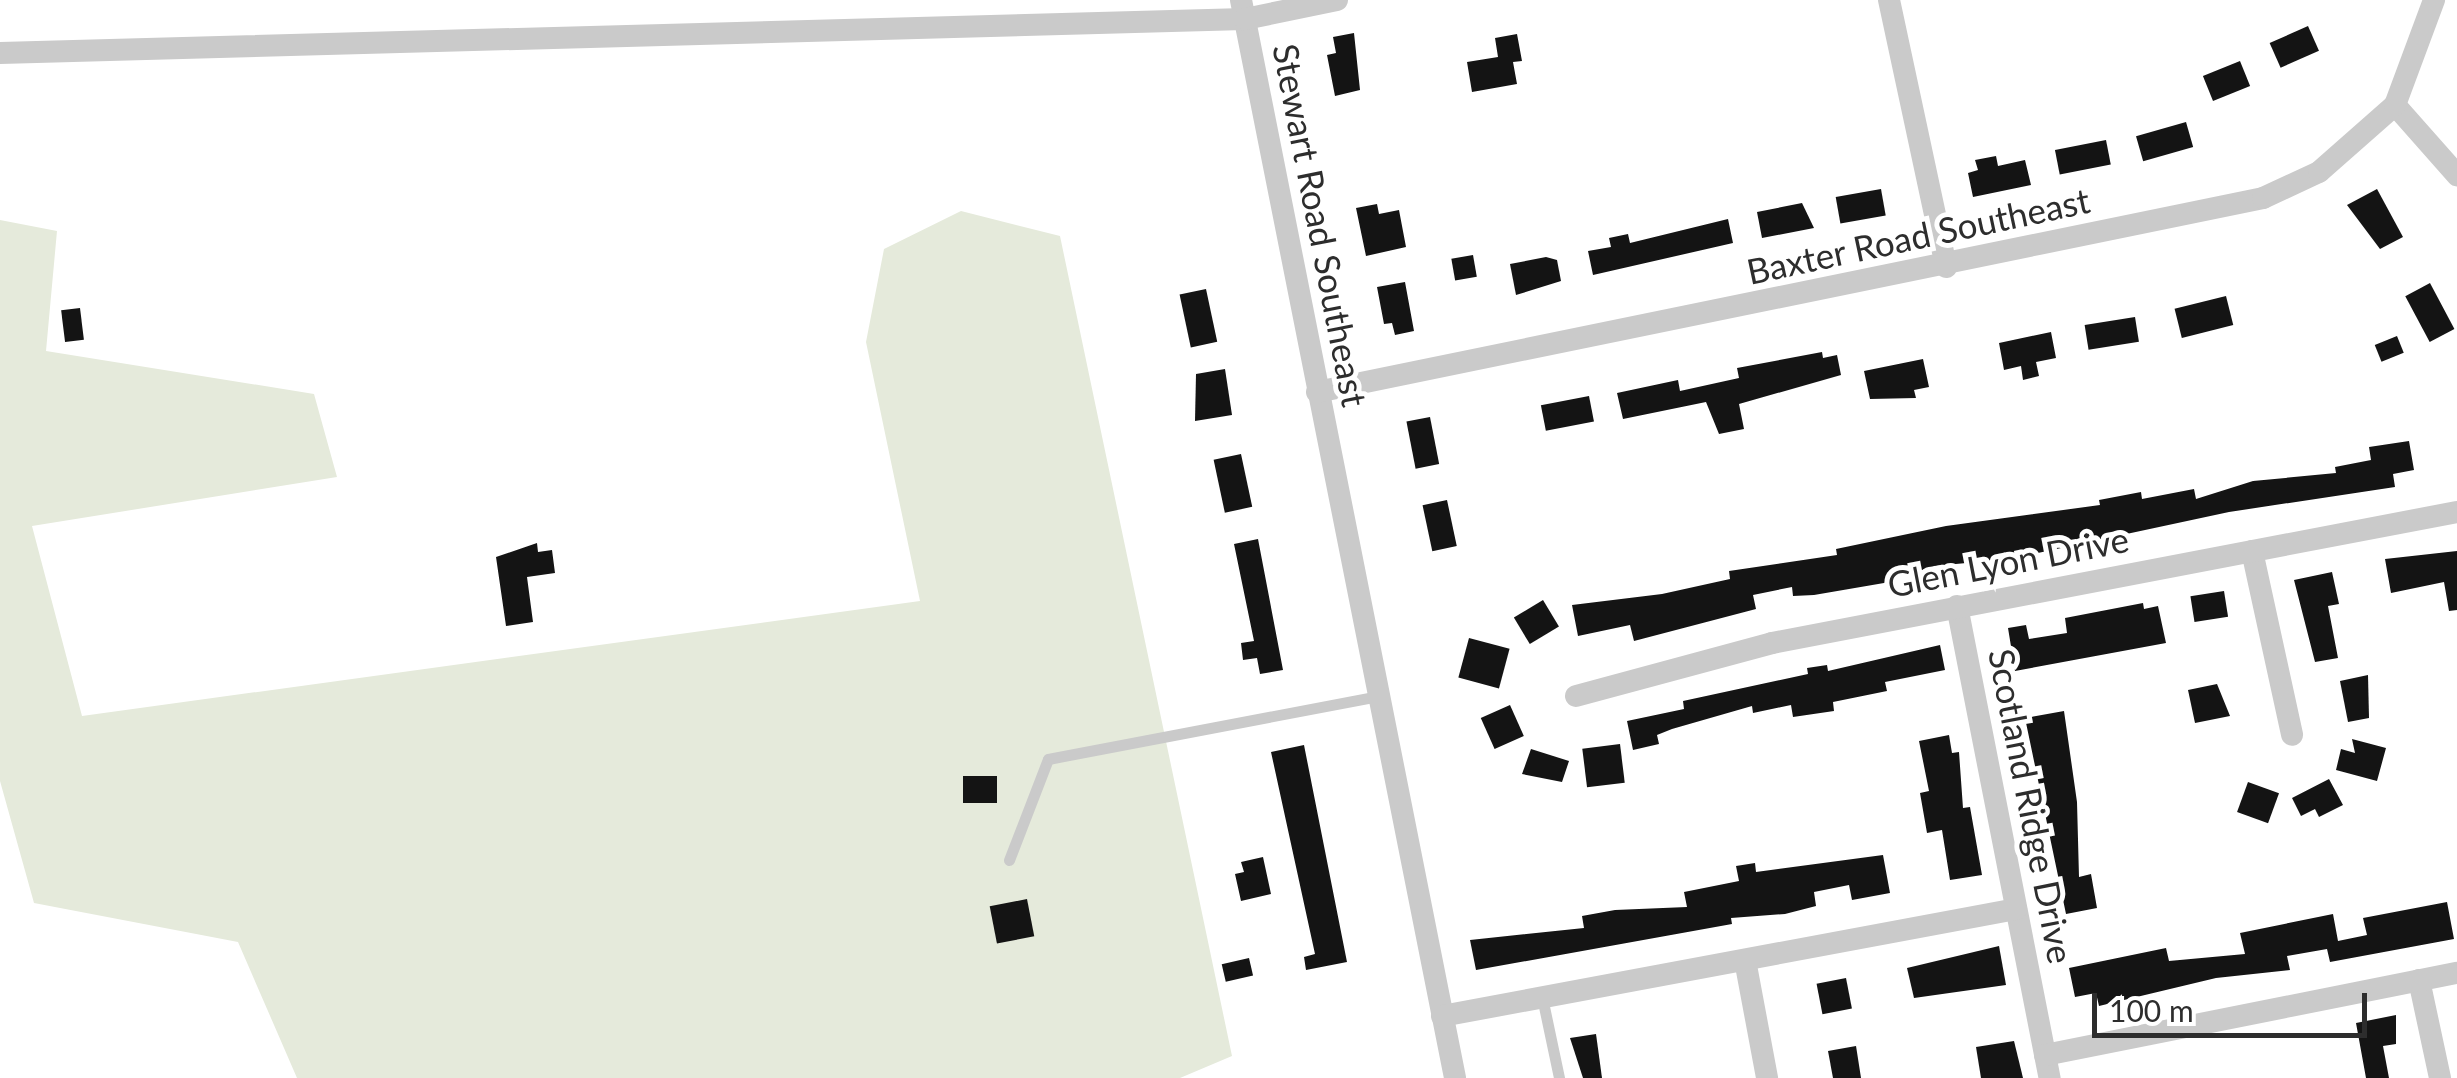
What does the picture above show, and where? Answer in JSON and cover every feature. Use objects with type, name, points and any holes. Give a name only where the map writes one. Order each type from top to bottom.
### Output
[{"type":"street","points":[[1243,10],[1338,0]]},
{"type":"street","points":[[1889,0],[1946,267]]},
{"type":"street","name":"Baxter Road Southeast","points":[[1317,392],[1946,267],[2263,198],[2319,172],[2395,104],[2434,0]]},
{"type":"street","name":"Stewart Road Southeast","points":[[0,53],[1243,10],[1455,1078]]},
{"type":"street","points":[[2395,104],[2457,175]]},
{"type":"street","name":"Glen Lyon Drive","points":[[1576,696],[1717,656],[1957,606],[2457,512]]},
{"type":"street","points":[[2252,551],[2292,735]]},
{"type":"street","name":"Scotland Ridge Drive","points":[[1957,606],[2047,1066]]},
{"type":"street","points":[[1442,1016],[2016,909]]},
{"type":"street","points":[[1745,960],[1767,1078]]},
{"type":"street","points":[[2047,1066],[2457,972]]},
{"type":"street","points":[[2420,980],[2440,1078]]},
{"type":"lane","points":[[1009,860],[1048,759],[1378,696]]},
{"type":"lane","points":[[1542,997],[1559,1078]]},
{"type":"shaded area","points":[[961,211],[1060,236],[1232,1056],[1180,1078],[297,1078],[238,942],[34,903],[0,781],[0,220],[57,231],[46,351],[314,394],[337,477],[32,526],[82,716],[920,601],[866,342],[884,249]]},
{"type":"building","points":[[2308,26],[2319,51],[2281,68],[2270,43]]},
{"type":"building","points":[[1354,33],[1360,90],[1335,96],[1327,55],[1336,53],[1333,37]]},
{"type":"building","points":[[1517,34],[1522,61],[1513,62],[1517,84],[1472,92],[1467,62],[1498,57],[1495,38]]},
{"type":"building","points":[[2240,61],[2250,86],[2213,101],[2203,76]]},
{"type":"building","points":[[2186,122],[2193,147],[2143,161],[2136,136]]},
{"type":"building","points":[[2106,140],[2111,165],[2060,174],[2055,150]]},
{"type":"building","points":[[1996,156],[1998,166],[2025,160],[2031,185],[1973,197],[1968,173],[1978,170],[1975,160]]},
{"type":"building","points":[[1881,189],[1886,216],[1840,224],[1836,197]]},
{"type":"building","points":[[2377,189],[2403,237],[2380,249],[2347,205]]},
{"type":"building","points":[[1802,203],[1814,228],[1762,238],[1757,212]]},
{"type":"building","points":[[1377,204],[1379,214],[1399,210],[1406,247],[1366,256],[1356,208]]},
{"type":"building","points":[[1728,219],[1733,243],[1593,275],[1588,251],[1611,247],[1609,238],[1628,234],[1630,243]]},
{"type":"building","points":[[1473,255],[1477,277],[1455,280],[1451,259]]},
{"type":"building","points":[[1546,257],[1557,260],[1561,281],[1516,295],[1510,264]]},
{"type":"building","points":[[1405,282],[1414,331],[1395,335],[1392,323],[1384,324],[1377,287]]},
{"type":"building","points":[[2430,283],[2454,329],[2430,342],[2405,296]]},
{"type":"building","points":[[1206,289],[1217,342],[1191,347],[1180,295]]},
{"type":"building","points":[[2226,296],[2233,325],[2182,338],[2175,309]]},
{"type":"building","points":[[80,308],[84,340],[65,342],[61,310]]},
{"type":"building","points":[[2135,317],[2139,342],[2089,350],[2085,325]]},
{"type":"building","points":[[2051,332],[2056,358],[2036,362],[2039,376],[2023,380],[2021,366],[2004,370],[1999,343]]},
{"type":"building","points":[[2397,336],[2404,353],[2381,362],[2375,345]]},
{"type":"building","points":[[1822,352],[1823,358],[1837,355],[1841,375],[1739,404],[1744,429],[1719,434],[1706,402],[1623,419],[1617,393],[1678,380],[1680,391],[1739,378],[1737,368]]},
{"type":"building","points":[[1923,359],[1929,387],[1914,390],[1916,398],[1870,399],[1864,371]]},
{"type":"building","points":[[1225,369],[1232,415],[1195,421],[1196,374]]},
{"type":"building","points":[[1589,396],[1594,422],[1546,431],[1541,405]]},
{"type":"building","points":[[1430,417],[1439,464],[1416,469],[1406,422]]},
{"type":"building","points":[[2409,441],[2414,470],[2393,474],[2395,487],[2229,512],[2010,559],[1934,566],[1884,583],[1814,595],[1793,596],[1792,587],[1753,595],[1756,609],[1634,641],[1630,625],[1578,636],[1572,605],[1662,594],[1730,579],[1729,571],[1837,555],[1836,549],[1946,526],[2100,505],[2099,500],[2141,492],[2142,499],[2194,489],[2196,499],[2253,481],[2336,473],[2335,467],[2371,460],[2369,447]]},
{"type":"building","points":[[1241,454],[1252,507],[1225,513],[1214,460]]},
{"type":"building","points":[[1447,500],[1457,546],[1432,551],[1423,505]]},
{"type":"building","points":[[1258,539],[1283,670],[1260,674],[1257,658],[1243,660],[1241,643],[1254,641],[1234,544]]},
{"type":"building","points":[[537,543],[538,552],[552,550],[555,573],[527,577],[533,622],[506,626],[496,557]]},
{"type":"building","points":[[2457,551],[2457,610],[2449,611],[2444,582],[2391,593],[2385,559]]},
{"type":"building","points":[[2332,572],[2339,604],[2328,606],[2338,658],[2315,662],[2294,580]]},
{"type":"building","points":[[2224,591],[2228,617],[2194,622],[2190,596]]},
{"type":"building","points":[[1543,600],[1559,627],[1530,644],[1514,618]]},
{"type":"building","points":[[2143,603],[2144,609],[2158,606],[2166,643],[2015,671],[2008,628],[2026,625],[2029,639],[2067,633],[2065,618]]},
{"type":"building","points":[[1469,638],[1510,649],[1499,688],[1458,678]]},
{"type":"building","points":[[1940,645],[1945,670],[1885,682],[1887,691],[1833,702],[1834,711],[1793,717],[1791,705],[1753,713],[1752,706],[1672,729],[1657,735],[1659,744],[1633,750],[1627,721],[1684,709],[1683,701],[1808,674],[1807,668],[1827,665],[1828,671]]},
{"type":"building","points":[[2368,675],[2369,718],[2348,722],[2340,681]]},
{"type":"building","points":[[2217,684],[2230,716],[2195,723],[2188,690]]},
{"type":"building","points":[[1510,705],[1524,736],[1495,749],[1481,718]]},
{"type":"building","points":[[2064,711],[2077,802],[2079,877],[2091,874],[2097,908],[2066,914],[2025,718]]},
{"type":"building","points":[[1949,735],[1952,753],[1959,752],[1963,808],[1970,807],[1982,875],[1950,880],[1942,830],[1927,833],[1920,793],[1929,791],[1919,741]]},
{"type":"building","points":[[2352,739],[2386,748],[2377,781],[2336,770],[2341,749],[2355,753]]},
{"type":"building","points":[[1620,744],[1625,783],[1587,787],[1582,749]]},
{"type":"building","points":[[1304,745],[1347,962],[1306,970],[1304,957],[1315,954],[1271,752]]},
{"type":"building","points":[[1531,749],[1569,761],[1562,782],[1522,774]]},
{"type":"building","points":[[963,776],[997,776],[997,803],[963,803]]},
{"type":"building","points":[[2329,779],[2343,805],[2319,817],[2315,809],[2301,816],[2292,798]]},
{"type":"building","points":[[2248,782],[2279,793],[2268,823],[2237,812]]},
{"type":"building","points":[[1883,855],[1890,893],[1852,900],[1849,885],[1814,892],[1816,906],[1785,914],[1731,918],[1732,924],[1476,970],[1470,940],[1584,928],[1582,916],[1615,910],[1687,907],[1684,892],[1739,881],[1736,866],[1755,863],[1756,872]]},
{"type":"building","points":[[1263,857],[1271,894],[1241,901],[1235,874],[1244,872],[1241,862]]},
{"type":"building","points":[[1027,899],[1034,936],[997,944],[990,906]]},
{"type":"building","points":[[2447,902],[2454,939],[2330,962],[2327,949],[2287,956],[2290,970],[2216,978],[2099,1006],[2096,993],[2075,997],[2069,968],[2166,948],[2169,961],[2245,954],[2240,933],[2333,914],[2338,941],[2367,935],[2363,918]]},
{"type":"building","points":[[1999,946],[2006,985],[1914,998],[1907,968]]},
{"type":"building","points":[[1249,958],[1253,976],[1226,982],[1222,964]]},
{"type":"building","points":[[1846,978],[1852,1008],[1822,1014],[1817,984]]},
{"type":"building","points":[[2396,1015],[2396,1044],[2383,1046],[2389,1078],[2366,1078],[2356,1023]]},
{"type":"building","points":[[1596,1034],[1602,1078],[1583,1078],[1570,1038]]},
{"type":"building","points":[[2014,1041],[2023,1078],[1981,1078],[1976,1047]]},
{"type":"building","points":[[1856,1046],[1861,1078],[1833,1078],[1828,1051]]}]
